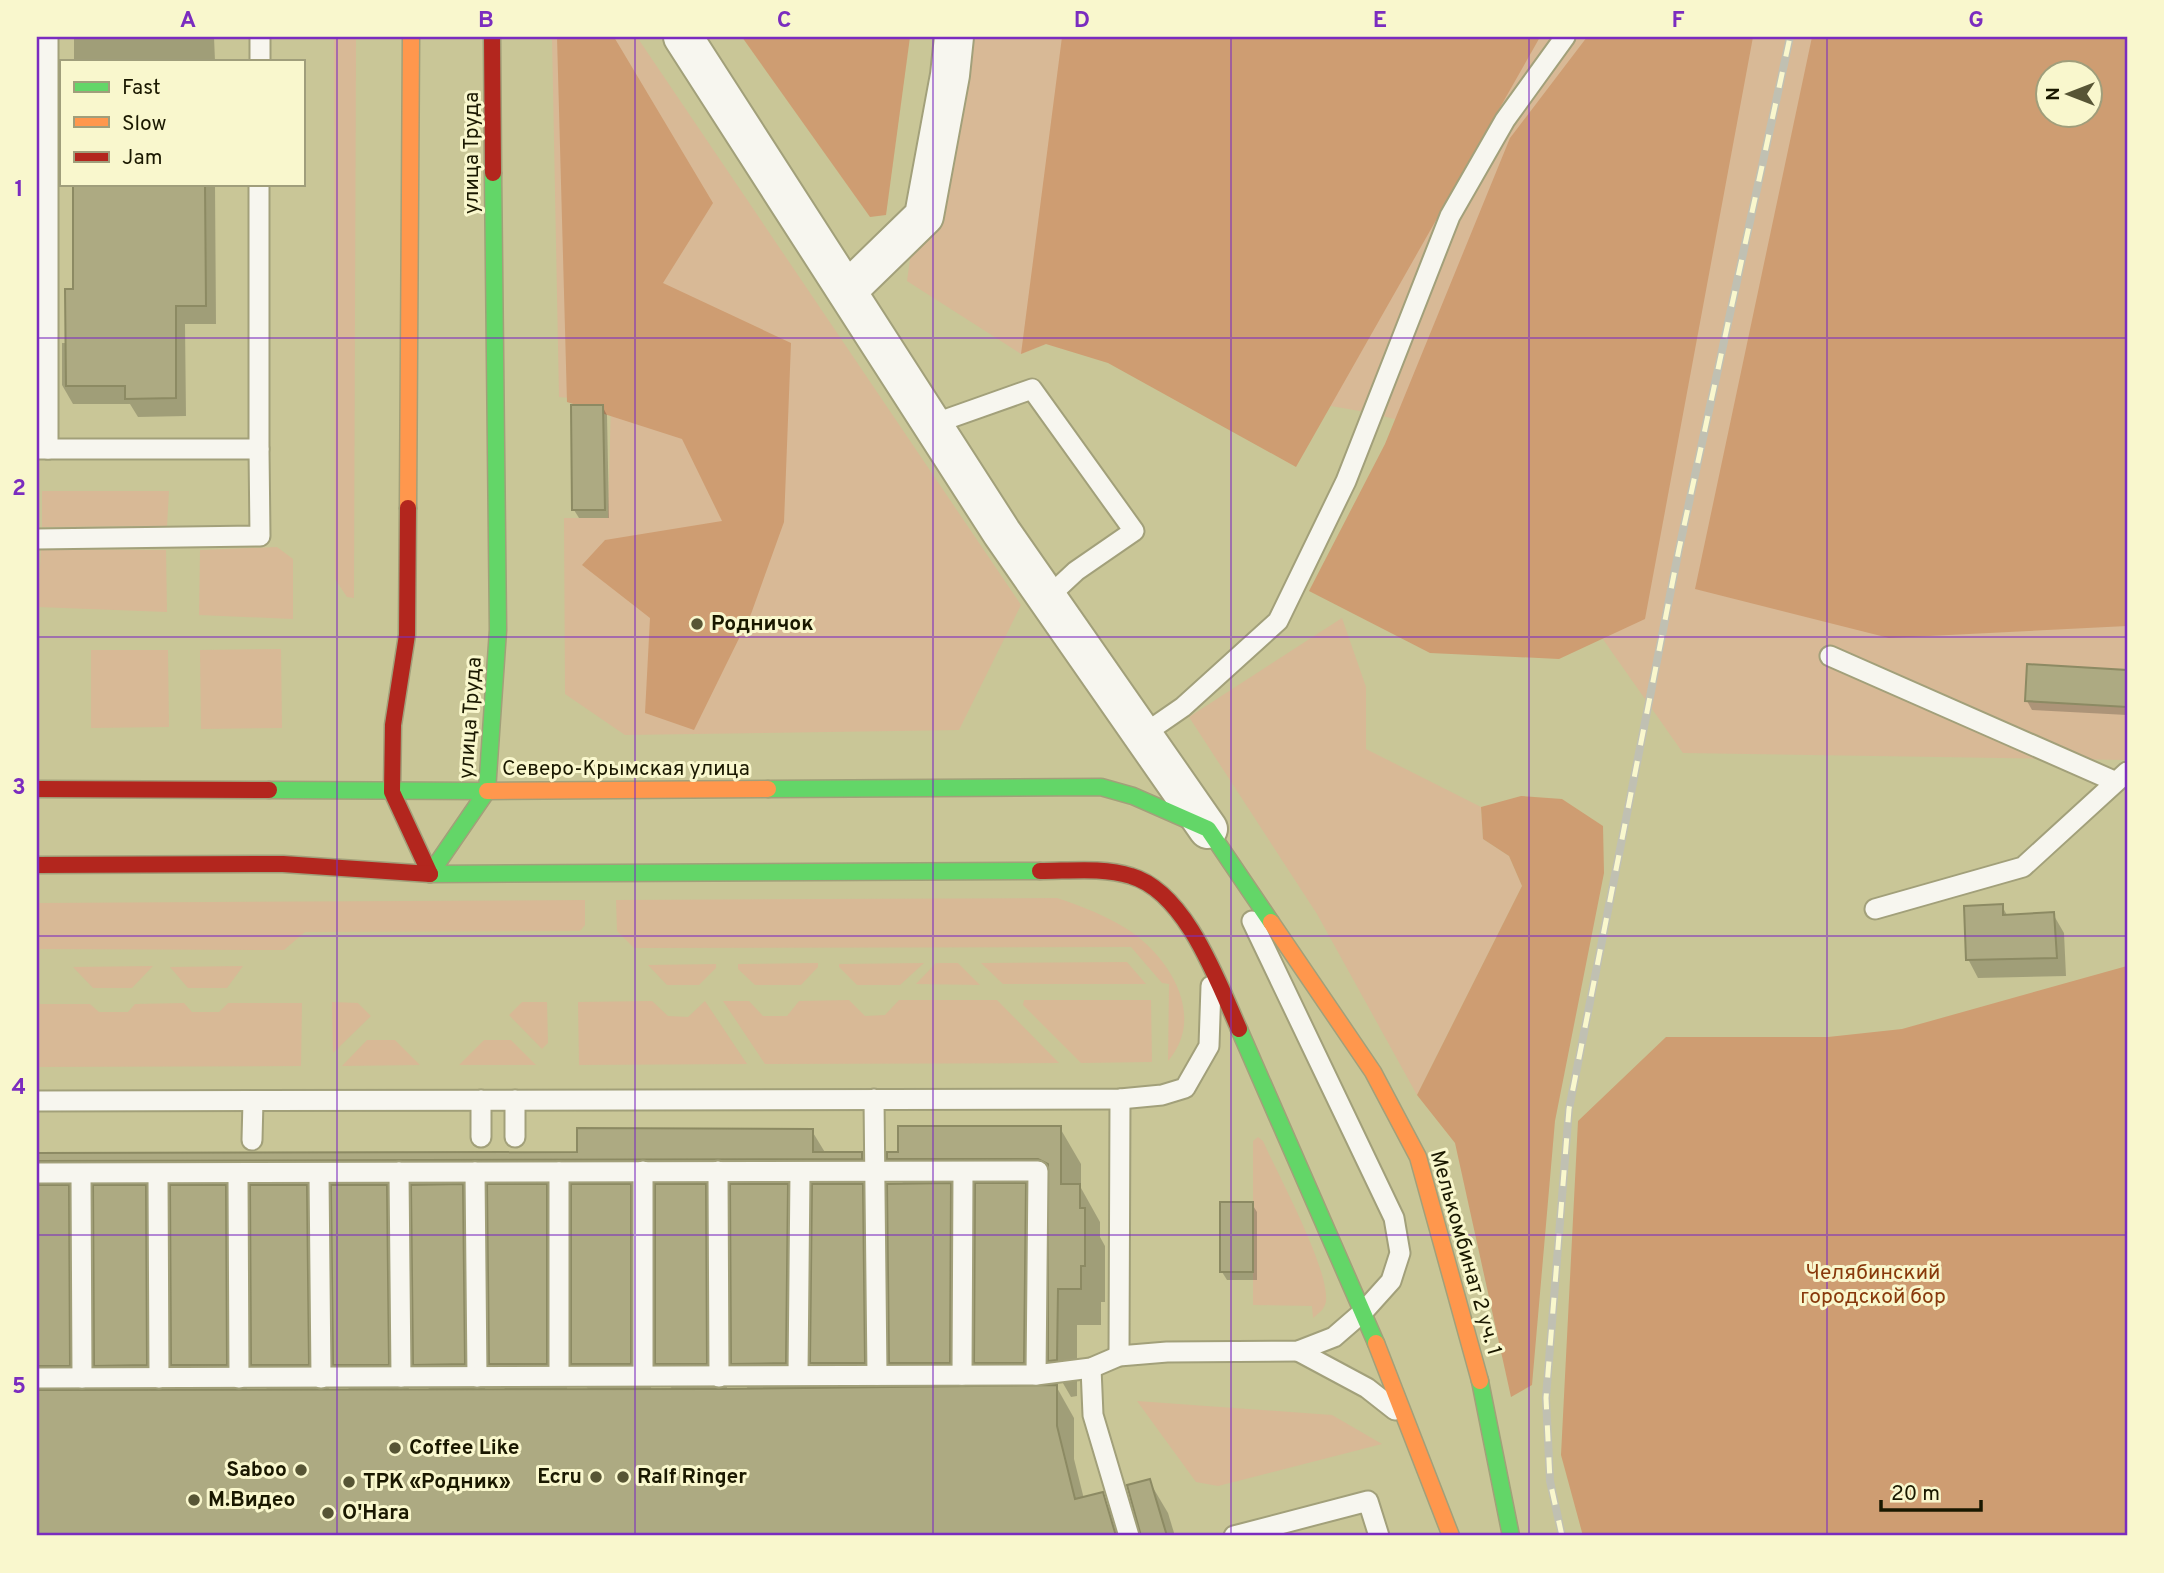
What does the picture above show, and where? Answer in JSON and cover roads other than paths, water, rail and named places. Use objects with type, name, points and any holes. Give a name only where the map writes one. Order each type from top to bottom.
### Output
[{"type":"street","points":[[411,37],[407,635],[393,725],[392,792],[430,874]]},
{"type":"street","name":"улица Труда","points":[[430,874],[487,791],[498,630],[492,37]]},
{"type":"street","points":[[683,37],[1047,598],[1208,829]]},
{"type":"street","points":[[847,291],[924,216],[950,75],[954,37]]},
{"type":"street","name":"Северо-Крымская улица","points":[[37,789],[392,792],[1101,787],[1133,796],[1208,829]]},
{"type":"street","name":"Мелькомбинат 2 уч. 1","points":[[1208,829],[1373,1072],[1418,1157],[1483,1392],[1511,1536]]},
{"type":"street","points":[[37,865],[253,863],[382,868],[430,874],[1090,871],[1124,874],[1145,881],[1180,914],[1212,967],[1364,1311],[1451,1536]]},
{"type":"lane","points":[[48,37],[42,449],[259,449]]},
{"type":"lane","points":[[260,37],[260,60]]},
{"type":"lane","points":[[1141,736],[1183,707],[1278,621],[1346,481],[1450,216],[1505,120],[1565,37]]},
{"type":"lane","points":[[37,539],[260,536],[260,186]]},
{"type":"lane","points":[[933,424],[1032,389],[1134,531],[1076,571],[1047,598]]},
{"type":"lane","points":[[1830,656],[2121,777],[2023,867],[1875,909]]},
{"type":"lane","points":[[37,1378],[1035,1374],[1091,1368],[1119,1356],[1167,1352],[1298,1351],[1334,1337],[1364,1311],[1391,1281],[1400,1253],[1394,1218],[1208,829]]},
{"type":"lane","points":[[37,1101],[1120,1099],[1163,1095],[1185,1088],[1209,1046],[1212,967]]},
{"type":"lane","points":[[1119,1356],[1120,1099]]},
{"type":"lane","points":[[481,1100],[481,1137]]},
{"type":"lane","points":[[515,1100],[515,1137]]},
{"type":"lane","points":[[873,1100],[877,1375]]},
{"type":"lane","points":[[252,1140],[253,1101]]},
{"type":"lane","points":[[475,1171],[477,1377]]},
{"type":"lane","points":[[37,1173],[238,1175],[475,1171],[1038,1171],[1035,1374]]},
{"type":"lane","points":[[643,1171],[643,1376]]},
{"type":"lane","points":[[718,1171],[719,1377]]},
{"type":"lane","points":[[399,1172],[401,1377]]},
{"type":"lane","points":[[559,1172],[559,1376]]},
{"type":"lane","points":[[798,1375],[800,1172]]},
{"type":"lane","points":[[962,1375],[963,1172]]},
{"type":"lane","points":[[81,1174],[82,1378]]},
{"type":"lane","points":[[158,1174],[159,1378]]},
{"type":"lane","points":[[319,1174],[321,1378]]},
{"type":"lane","points":[[238,1175],[239,1378]]},
{"type":"lane","points":[[1298,1351],[1367,1388],[1406,1419]]},
{"type":"lane","points":[[1091,1368],[1093,1415],[1129,1536]]},
{"type":"lane","points":[[1234,1536],[1368,1501],[1379,1536]]},
{"type":"railway","points":[[1562,1536],[1550,1481],[1546,1398],[1569,1109],[1679,549],[1790,37]]},
{"type":"place","name":"Родничок","points":[[697,624]]},
{"type":"place","name":"Coffee Like","points":[[395,1448]]},
{"type":"place","name":"Saboo","points":[[301,1470]]},
{"type":"place","name":"Ecru","points":[[596,1477]]},
{"type":"place","name":"Ralf Ringer","points":[[623,1477]]},
{"type":"place","name":"ТРК «Родник»","points":[[349,1482]]},
{"type":"place","name":"М.Видео","points":[[194,1500]]},
{"type":"place","name":"O'Hara","points":[[328,1513]]},
{"type":"park label","name":"Челябинский городской бор","points":[[1873,1285]]}]
